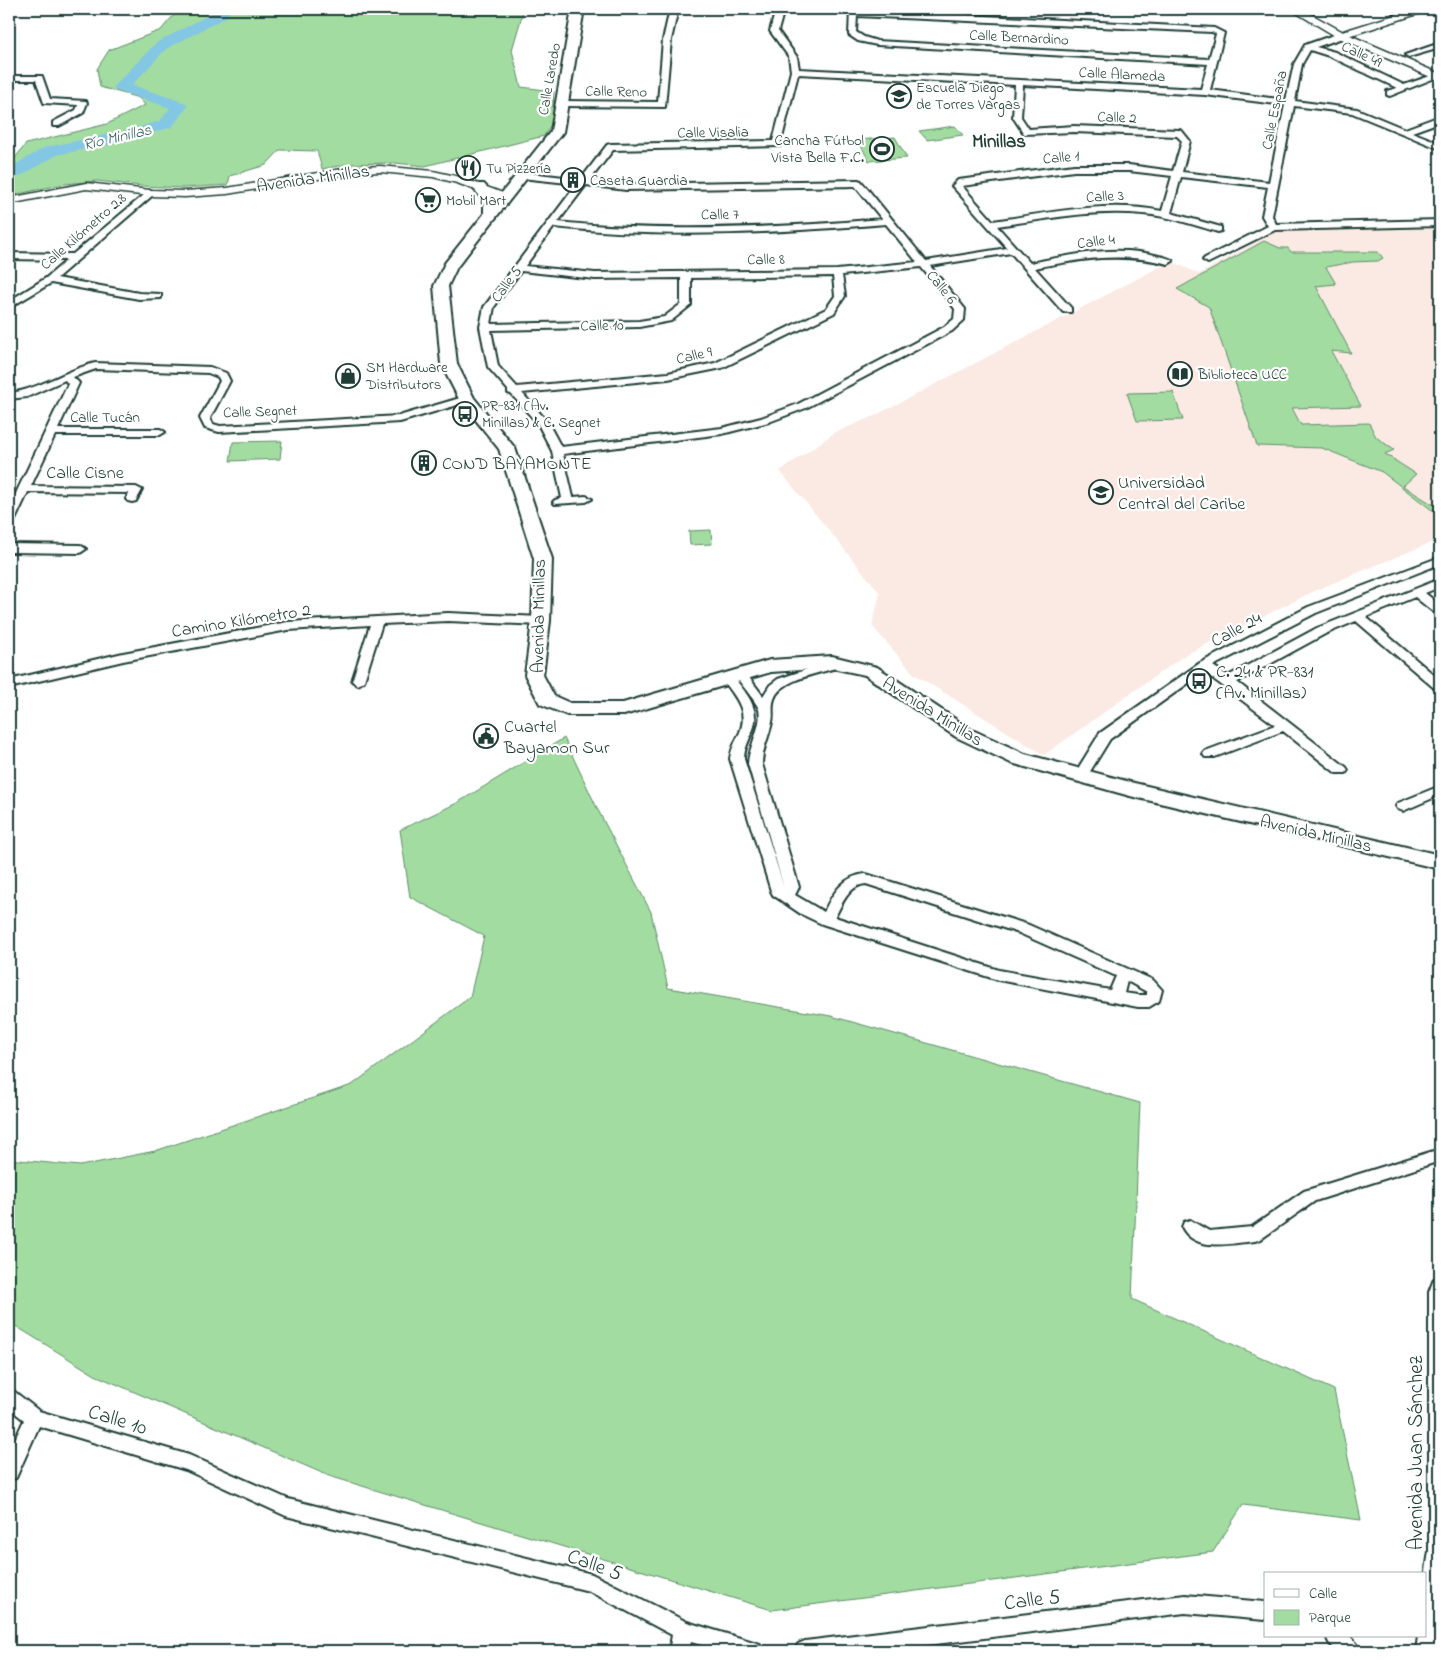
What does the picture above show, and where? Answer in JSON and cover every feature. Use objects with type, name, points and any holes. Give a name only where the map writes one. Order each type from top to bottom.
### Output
[{"type":"main road","name":"Calle Laredo","points":[[504,197],[557,132],[578,9]]},
{"type":"main road","points":[[479,187],[489,195],[492,201],[491,214]]},
{"type":"main road","name":"Avenida Minillas","points":[[504,197],[450,266],[442,286],[449,364],[467,399],[507,448],[543,559],[541,621],[534,675],[547,700],[567,709],[624,709],[770,666],[838,663],[871,671],[963,733],[1018,759],[1140,792],[1440,862]]},
{"type":"street","name":"Calle Reno","points":[[563,104],[662,105],[667,40],[674,9]]},
{"type":"street","points":[[780,9],[774,31],[793,57],[795,71]]},
{"type":"street","points":[[1295,9],[1341,35],[1439,74]]},
{"type":"street","points":[[1311,9],[1354,31],[1409,55],[1439,74]]},
{"type":"street","points":[[1392,9],[1404,14]]},
{"type":"street","points":[[1308,47],[1423,9]]},
{"type":"street","points":[[854,11],[1214,30],[1220,33],[1205,92]]},
{"type":"street","name":"Calle Bernardino","points":[[854,11],[852,33],[861,39],[877,43],[1212,62]]},
{"type":"street","points":[[1409,55],[1440,45]]},
{"type":"street","name":"Calle 49","points":[[1308,47],[1332,54],[1404,88]]},
{"type":"street","name":"Calle España","points":[[1273,227],[1267,216],[1298,64],[1308,47]]},
{"type":"street","name":"Calle Alameda","points":[[795,71],[1205,92],[1354,111],[1440,146]]},
{"type":"street","name":"Calle Visalia","points":[[583,183],[610,148],[777,144],[795,71]]},
{"type":"street","points":[[1390,93],[1439,74]]},
{"type":"street","points":[[9,78],[39,78],[47,101],[83,103],[80,111],[56,124]]},
{"type":"street","name":"Calle 2","points":[[1019,82],[1017,117],[1027,132],[1074,129],[1179,133],[1186,141],[1177,173]]},
{"type":"street","points":[[1406,131],[1440,119]]},
{"type":"street","name":"Calle 1","points":[[1067,310],[957,186],[961,182],[1074,168],[1129,168],[1274,185]]},
{"type":"street","name":"Avenida Minillas","points":[[9,201],[86,186],[150,193],[185,194],[227,191],[348,171],[380,169],[433,174],[479,187],[504,197]]},
{"type":"street","points":[[1166,214],[1177,173]]},
{"type":"street","name":"Calle 6","points":[[521,175],[538,178],[544,182],[576,186],[583,183],[626,187],[858,183],[960,308],[959,320],[948,329],[802,406],[766,420],[722,431],[557,451]]},
{"type":"street","name":"Calle 5","points":[[564,502],[557,451],[543,423],[512,391],[493,367],[485,327],[489,308],[517,268],[583,183]]},
{"type":"street","name":"Calle Kilómetro 2.8","points":[[9,305],[49,280],[150,193]]},
{"type":"street","name":"Calle 3","points":[[991,224],[1098,209],[1133,210],[1166,214],[1218,229]]},
{"type":"street","name":"Calle 7","points":[[553,224],[593,229],[636,230],[832,226],[888,221]]},
{"type":"street","points":[[1208,260],[1273,227],[1440,223]]},
{"type":"street","name":"Calle 8","points":[[517,268],[595,276],[837,273],[924,264],[1014,250]]},
{"type":"street","name":"Calle 4","points":[[1028,266],[1118,252],[1148,254],[1168,261]]},
{"type":"street","points":[[9,256],[77,256]]},
{"type":"street","name":"Calle 9","points":[[512,391],[668,376],[718,366],[830,311],[840,296],[837,273]]},
{"type":"street","name":"Calle 10","points":[[485,327],[639,324],[667,319],[686,304],[686,276]]},
{"type":"street","points":[[49,280],[139,296],[158,296]]},
{"type":"street","name":"Calle Segnet","points":[[9,396],[32,392],[66,376],[95,366],[210,370],[222,374],[225,381],[205,418],[209,426],[220,429],[400,419],[467,399]]},
{"type":"street","points":[[9,520],[74,383],[66,376]]},
{"type":"street","name":"Calle Tucán","points":[[51,432],[160,432]]},
{"type":"street","name":"Calle Cisne","points":[[24,489],[136,490],[132,499]]},
{"type":"street","points":[[564,502],[586,499]]},
{"type":"street","points":[[9,548],[80,549]]},
{"type":"street","name":"Calle 24","points":[[1081,775],[1105,736],[1204,666],[1312,610],[1440,560]]},
{"type":"street","points":[[1228,682],[1321,631],[1440,583]]},
{"type":"street","points":[[1416,592],[1440,611]]},
{"type":"street","points":[[1357,616],[1436,684]]},
{"type":"street","name":"Camino Kilómetro 2","points":[[9,684],[123,657],[288,626],[448,617],[541,621]]},
{"type":"street","points":[[358,682],[377,622]]},
{"type":"street","points":[[787,896],[792,887],[754,758],[766,721],[766,700],[771,689],[783,680],[823,670],[838,663]]},
{"type":"street","points":[[1204,666],[1228,682],[1341,770]]},
{"type":"street","points":[[734,676],[765,708]]},
{"type":"street","points":[[734,676],[751,715],[750,722],[739,746],[737,759],[778,891],[806,910],[826,920],[998,975],[1138,1001],[1149,1001],[1154,997],[1154,990],[1148,984],[1024,929],[866,879],[854,880],[845,889],[826,920]]},
{"type":"street","points":[[1210,754],[1285,726]]},
{"type":"street","points":[[1403,806],[1440,790]]},
{"type":"street","points":[[1115,996],[1124,974]]},
{"type":"street","points":[[1190,1227],[1207,1238],[1255,1234],[1310,1196],[1440,1155]]},
{"type":"street","name":"Avenida Juan Sánchez","points":[[1426,1651],[1438,1550],[1438,1292],[1440,1284]]},
{"type":"street","name":"Calle 10","points":[[9,1398],[34,1417],[189,1463],[286,1506],[414,1538]]},
{"type":"street","points":[[9,1472],[34,1417]]},
{"type":"street","name":"Calle 5","points":[[414,1538],[592,1583],[683,1630],[753,1651]]},
{"type":"street","name":"Calle 5","points":[[805,1651],[1185,1604],[1264,1611]]},
{"type":"street","points":[[679,1651],[683,1630]]},
{"type":"street","points":[[1338,1638],[1350,1651]]},
{"type":"shaded area","name":"Universidad Central del Caribe","points":[[1440,226],[1440,539],[1321,588],[1185,655],[1044,755],[914,674],[872,626],[880,593],[780,471],[834,433],[874,416],[1171,261],[1199,274],[1278,230]]},
{"type":"green space","points":[[179,9],[524,9],[512,50],[521,87],[554,91],[552,123],[544,136],[425,166],[394,163],[350,164],[322,169],[317,151],[280,150],[266,165],[230,176],[228,185],[183,188],[97,181],[64,184],[9,196],[9,163],[26,144],[107,124],[145,105],[139,98],[100,87],[97,69],[109,50],[161,30]]},
{"type":"green space","points":[[955,126],[963,135],[927,140],[919,131]]},
{"type":"green space","name":"Cancha Fútbol Vista Bella F.C.","points":[[895,137],[907,158],[869,161],[858,140]]},
{"type":"green space","points":[[1264,241],[1280,248],[1288,248],[1291,252],[1378,252],[1383,258],[1378,261],[1353,262],[1326,267],[1336,284],[1316,286],[1351,353],[1331,351],[1361,406],[1292,408],[1301,425],[1369,423],[1376,437],[1394,450],[1385,454],[1416,474],[1403,486],[1440,509],[1432,510],[1382,472],[1322,448],[1257,446],[1209,307],[1177,289]]},
{"type":"green space","points":[[1173,392],[1183,420],[1137,421],[1127,393]]},
{"type":"green space","points":[[282,441],[280,459],[230,461],[233,442]]},
{"type":"green space","points":[[711,530],[712,544],[690,545],[689,531]]},
{"type":"green space","points":[[564,738],[598,810],[651,912],[668,988],[831,1016],[1140,1103],[1132,1299],[1334,1390],[1361,1520],[1243,1505],[1213,1552],[772,1610],[329,1476],[95,1375],[9,1322],[9,1159],[80,1166],[155,1151],[352,1085],[470,997],[484,936],[410,897],[400,830],[457,803]]},
{"type":"waterway","name":"Río Minillas","points":[[9,175],[52,151],[129,135],[166,124],[180,106],[121,87],[161,46],[223,13],[223,9]]},
{"type":"place","name":"Escuela Diego de Torres Vargas","points":[[899,96]]},
{"type":"place","name":"Cancha Fútbol Vista Bella F.C.","points":[[882,149]]},
{"type":"place","name":"Tu Pizzería","points":[[468,168]]},
{"type":"place","name":"Caseta Guardia","points":[[573,180]]},
{"type":"place","name":"Mobil Mart","points":[[428,200]]},
{"type":"place","name":"Biblioteca UCC","points":[[1180,374]]},
{"type":"place","name":"SM Hardware Distributors","points":[[348,376]]},
{"type":"place","name":"PR-831 (Av. Minillas) & C. Segnet","points":[[465,414]]},
{"type":"place","name":"COND BAYAMONTE","points":[[424,463]]},
{"type":"place","name":"Universidad Central del Caribe","points":[[1101,492]]},
{"type":"place","name":"C. 24 & PR-831 (Av. Minillas)","points":[[1199,681]]},
{"type":"place","name":"Cuartel Bayamon Sur","points":[[486,736]]},
{"type":"district","name":"Minillas","points":[[999,140]]}]
